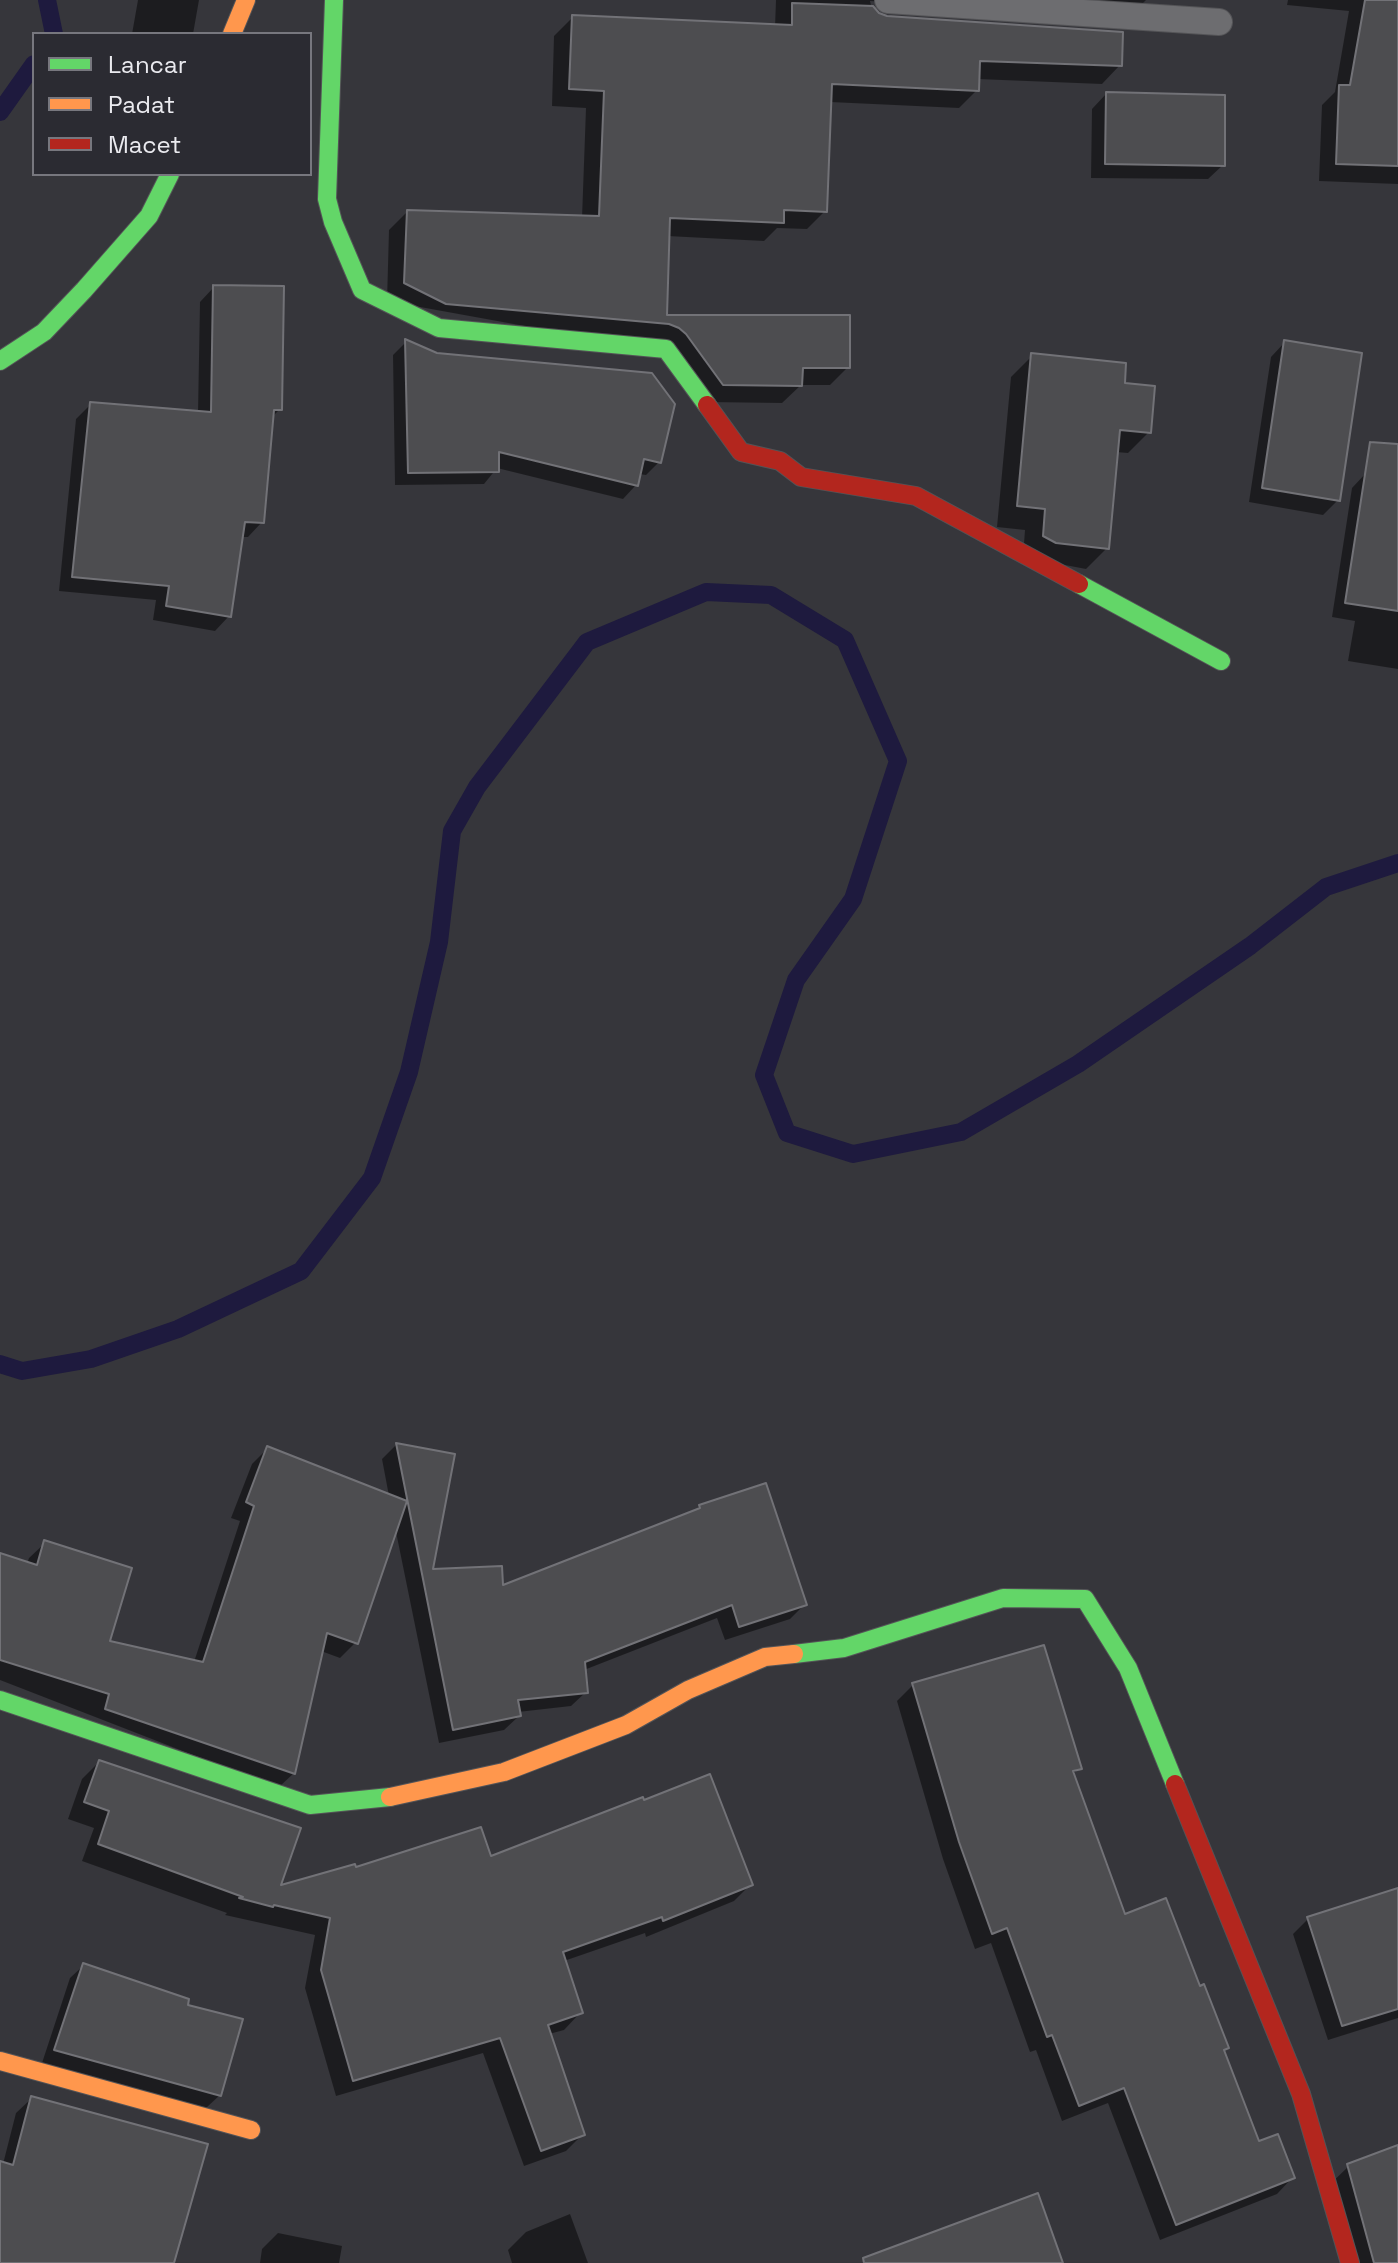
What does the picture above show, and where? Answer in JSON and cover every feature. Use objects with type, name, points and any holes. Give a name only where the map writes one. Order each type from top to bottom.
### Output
[{"type":"street","points":[[233,32],[246,0]]},
{"type":"street","points":[[334,0],[327,199],[333,222],[362,290],[439,328],[666,349],[741,452],[780,461],[801,477],[916,496],[1221,661]]},
{"type":"street","points":[[0,361],[44,332],[84,290],[149,216],[169,176]]},
{"type":"street","points":[[0,1700],[310,1805],[407,1795],[504,1772],[626,1725],[688,1690],[765,1657],[844,1648],[1003,1598],[1085,1599],[1128,1668],[1301,2094],[1350,2263]]},
{"type":"street","points":[[0,2061],[251,2130]]},
{"type":"lane","points":[[888,0],[1219,22]]},
{"type":"building","points":[[1365,0],[1398,0],[1398,166],[1336,164],[1339,85],[1350,85]]},
{"type":"building","points":[[792,3],[873,6],[887,16],[1123,32],[1122,66],[980,61],[979,91],[832,84],[827,212],[784,210],[784,223],[670,218],[667,315],[850,315],[850,368],[803,368],[802,386],[723,385],[686,334],[669,324],[446,304],[404,283],[407,210],[599,216],[604,91],[569,89],[572,15],[792,25]]},
{"type":"building","points":[[1106,92],[1225,95],[1225,166],[1105,164]]},
{"type":"building","points":[[213,285],[284,286],[282,410],[274,410],[264,523],[245,522],[231,617],[166,606],[169,586],[72,577],[90,402],[211,412]]},
{"type":"building","points":[[405,339],[437,353],[652,373],[675,404],[661,463],[644,459],[638,486],[499,452],[499,472],[408,473]]},
{"type":"building","points":[[1284,340],[1362,353],[1340,501],[1262,488]]},
{"type":"building","points":[[1031,353],[1126,363],[1125,383],[1155,386],[1151,433],[1120,430],[1109,549],[1056,543],[1043,536],[1045,509],[1017,506]]},
{"type":"building","points":[[1370,442],[1398,444],[1398,611],[1345,603]]},
{"type":"building","points":[[396,1443],[455,1454],[433,1569],[502,1566],[503,1585],[700,1508],[699,1505],[766,1483],[807,1605],[739,1627],[732,1605],[585,1662],[588,1693],[518,1700],[521,1716],[453,1730]]},
{"type":"building","points":[[267,1446],[407,1501],[358,1644],[327,1633],[295,1774],[105,1709],[109,1694],[0,1660],[0,1553],[37,1565],[44,1540],[132,1568],[110,1641],[203,1662],[254,1506],[246,1502]]},
{"type":"building","points":[[1044,1645],[1082,1769],[1073,1771],[1125,1914],[1166,1898],[1200,1986],[1204,1984],[1229,2048],[1224,2050],[1259,2141],[1278,2134],[1295,2178],[1176,2225],[1124,2088],[1079,2106],[1052,2035],[1047,2037],[1007,1928],[992,1934],[959,1842],[912,1683]]},
{"type":"building","points":[[99,1760],[301,1828],[281,1885],[355,1864],[356,1867],[481,1827],[491,1856],[710,1774],[753,1885],[663,1921],[662,1917],[563,1952],[583,2013],[548,2025],[585,2135],[541,2151],[500,2038],[353,2081],[321,1970],[330,1918],[239,1898],[243,1897],[98,1844],[109,1811],[84,1802]]},
{"type":"building","points":[[1398,1888],[1398,2009],[1342,2026],[1307,1917]]},
{"type":"building","points":[[83,1963],[189,1999],[188,2005],[243,2019],[221,2096],[54,2050]]},
{"type":"building","points":[[31,2096],[208,2144],[174,2263],[0,2263],[0,2161],[13,2165]]},
{"type":"building","points":[[1398,2145],[1398,2263],[1374,2263],[1347,2164]]},
{"type":"building","points":[[1038,2193],[1063,2263],[864,2263],[863,2258]]},
{"type":"waterway","points":[[47,0],[54,32]]},
{"type":"waterway","points":[[0,112],[32,67]]},
{"type":"waterway","points":[[0,1364],[22,1371],[91,1359],[178,1329],[301,1271],[372,1178],[409,1072],[439,942],[452,831],[477,787],[587,642],[706,592],[771,595],[845,640],[898,761],[853,899],[796,980],[764,1075],[787,1133],[853,1154],[961,1132],[1078,1064],[1250,946],[1326,887],[1398,863]]},
{"type":"traffic: fast","points":[[334,0],[327,199],[333,222],[362,290],[439,328],[666,349],[707,405]]},
{"type":"traffic: fast","points":[[0,361],[44,332],[84,290],[149,216],[169,176]]},
{"type":"traffic: fast","points":[[1079,584],[1221,661]]},
{"type":"traffic: fast","points":[[794,1654],[844,1648],[1003,1598],[1085,1599],[1128,1668],[1175,1784]]},
{"type":"traffic: fast","points":[[0,1700],[310,1805],[390,1797]]},
{"type":"traffic: slow","points":[[233,32],[246,0]]},
{"type":"traffic: slow","points":[[390,1797],[504,1772],[626,1725],[688,1690],[765,1657],[794,1654]]},
{"type":"traffic: slow","points":[[0,2061],[251,2130]]},
{"type":"traffic: jam","points":[[707,405],[741,452],[780,461],[801,477],[916,496],[1079,584]]},
{"type":"traffic: jam","points":[[1175,1784],[1301,2094],[1350,2263]]}]
